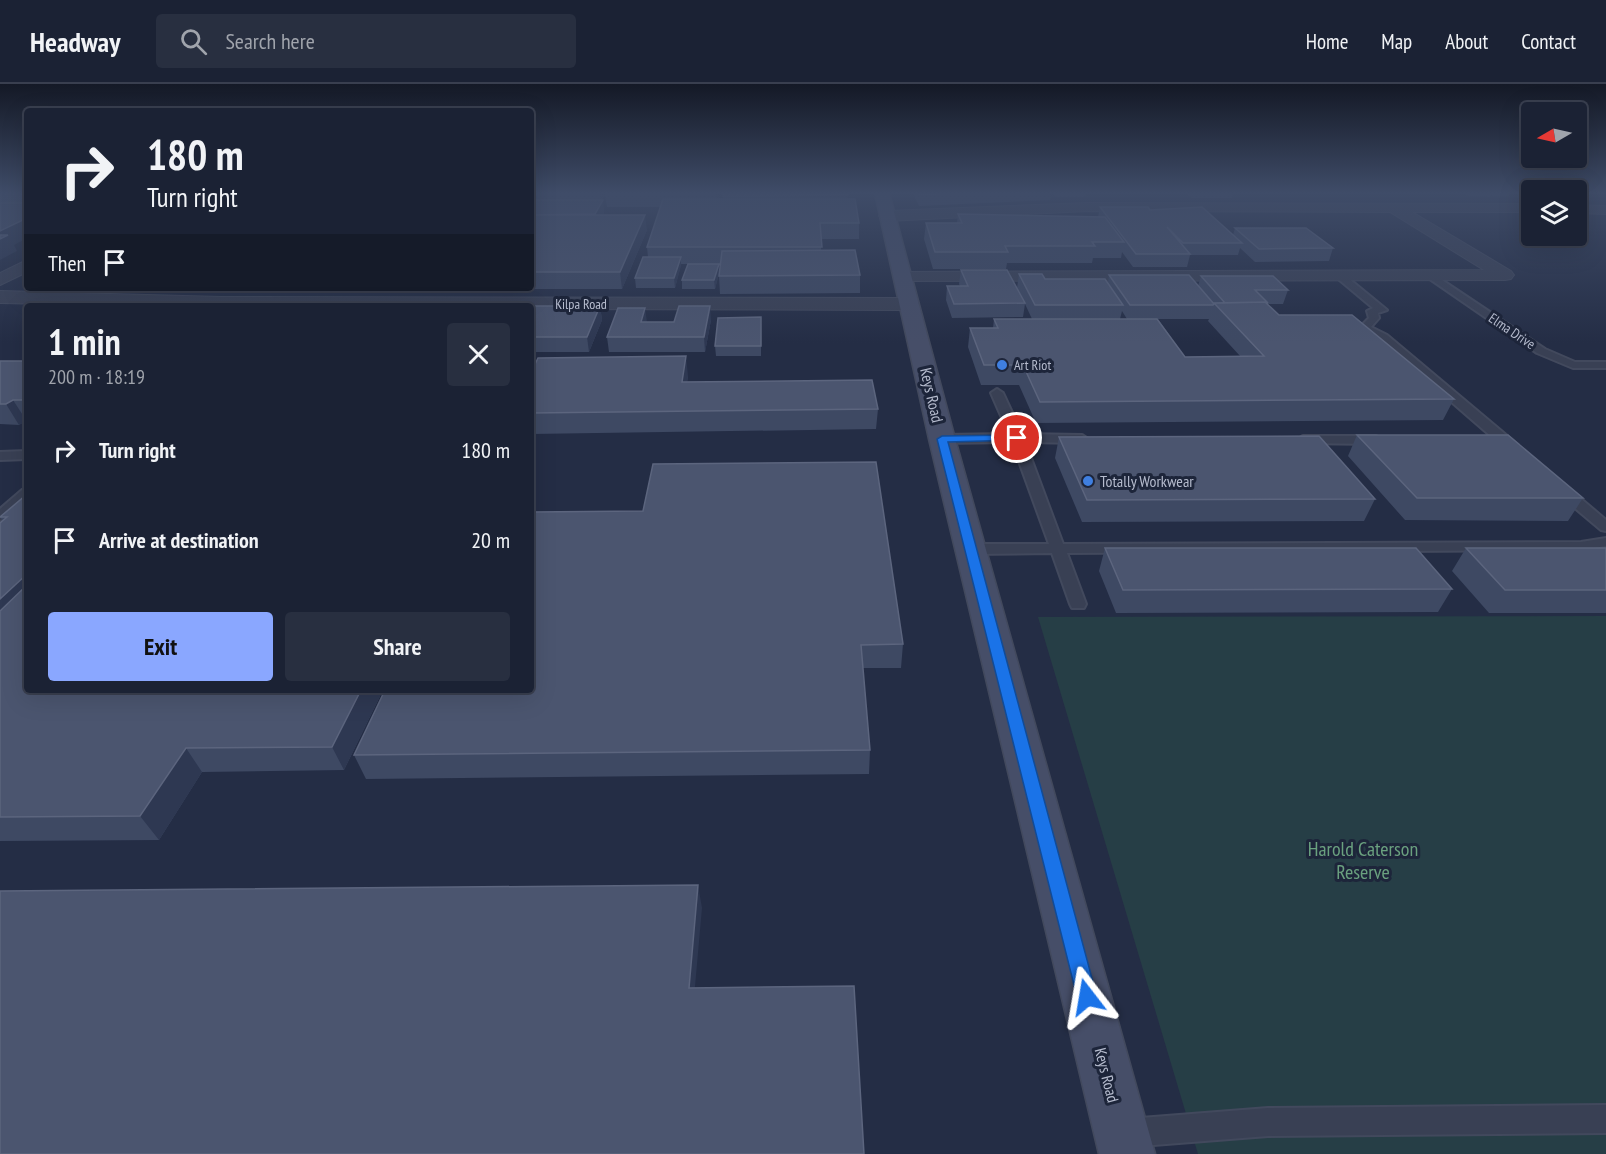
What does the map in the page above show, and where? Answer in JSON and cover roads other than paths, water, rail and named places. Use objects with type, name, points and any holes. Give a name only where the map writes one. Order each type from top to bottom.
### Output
[{"type":"street","name":"Keys Road","points":[[895,243],[942,439],[1124,1144]]},
{"type":"street","name":"Kilpa Road","points":[[458,303],[1339,275],[1505,275],[1452,243]]},
{"type":"street","points":[[0,280],[24,267]]},
{"type":"street","points":[[424,303],[434,291]]},
{"type":"street","name":"Kilpa Road","points":[[0,297],[221,303]]},
{"type":"lane","points":[[1339,275],[1382,310],[1372,311],[1374,318],[1365,328]]},
{"type":"lane","name":"Elma Drive","points":[[1430,275],[1541,351],[1573,365],[1603,365]]},
{"type":"lane","points":[[1338,327],[1365,328],[1383,337],[1520,454]]},
{"type":"lane","points":[[997,393],[1017,438],[1078,604]]},
{"type":"lane","points":[[942,439],[1098,439]]},
{"type":"lane","points":[[1480,439],[1503,439]]},
{"type":"lane","points":[[1294,440],[1387,440]]},
{"type":"lane","points":[[0,456],[24,455]]},
{"type":"lane","points":[[1554,483],[1606,527]]},
{"type":"lane","points":[[0,516],[24,495]]},
{"type":"lane","points":[[972,549],[1581,546],[1606,542]]},
{"type":"lane","points":[[1124,1144],[1268,1122],[1606,1119]]},
{"type":"place","name":"Art Riot","points":[[1002,365]]},
{"type":"place","name":"Totally Workwear","points":[[1088,481]]},
{"type":"park label","name":"Harold Caterson Reserve","points":[[1363,860]]}]
